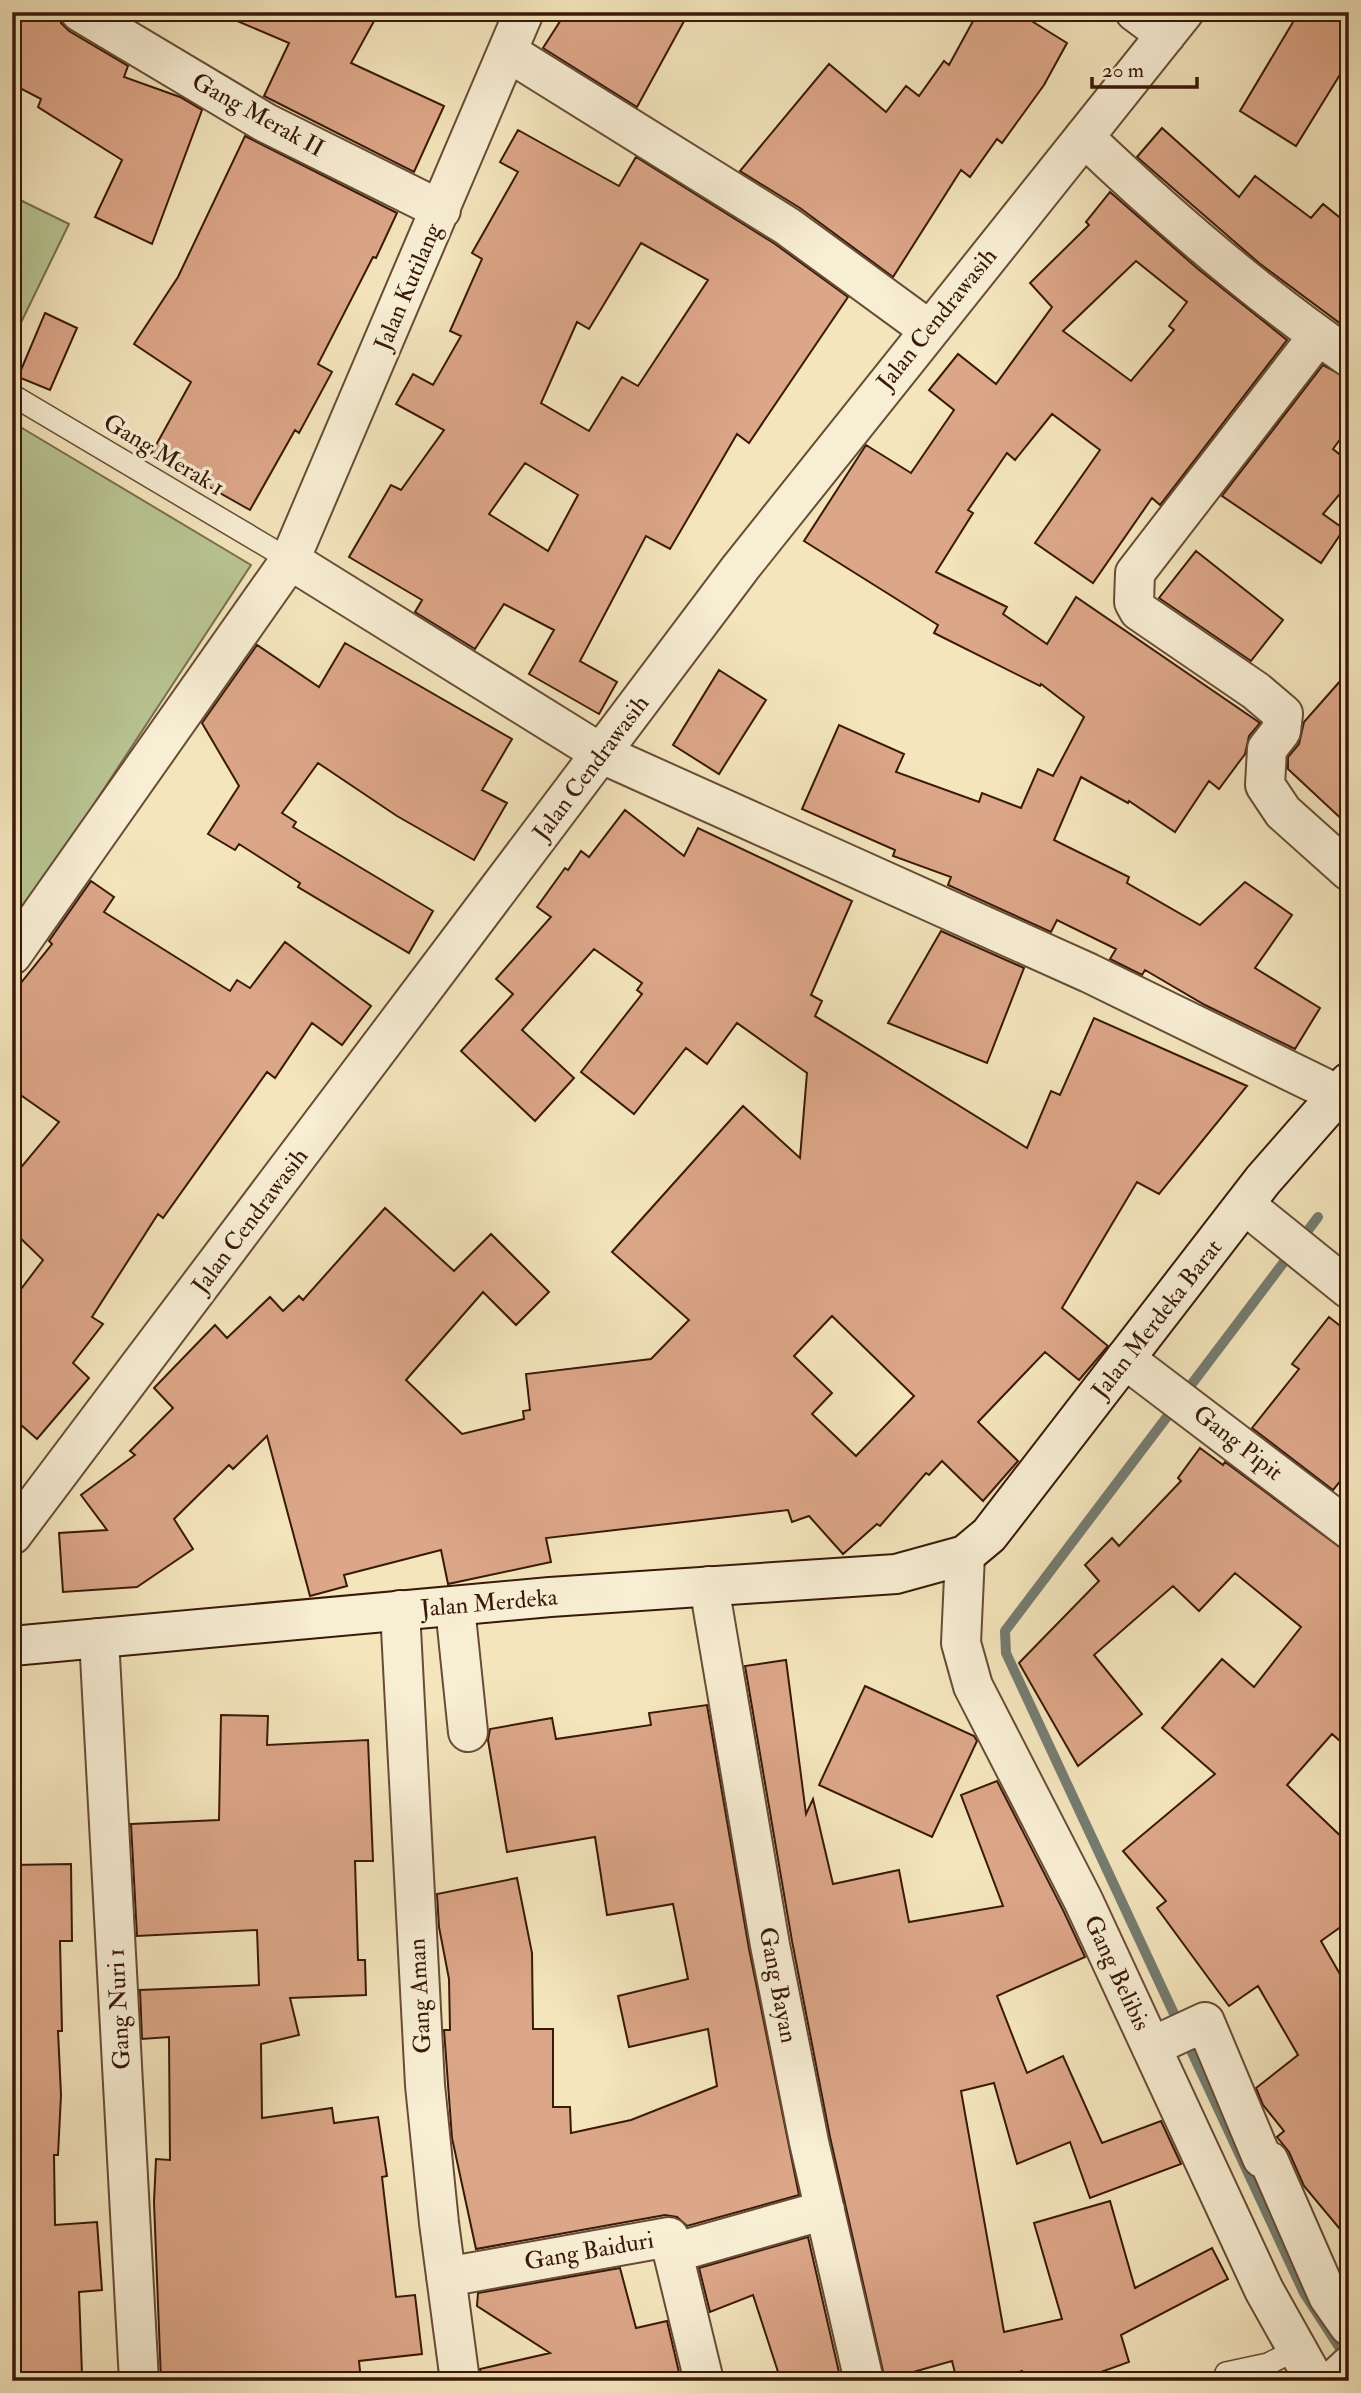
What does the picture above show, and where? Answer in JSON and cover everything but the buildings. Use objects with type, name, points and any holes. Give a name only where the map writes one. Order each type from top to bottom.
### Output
[{"type":"street","name":"Gang Merak II","points":[[80,12],[266,123],[441,209]]},
{"type":"street","name":"Jalan Kutilang","points":[[12,955],[290,560],[524,12]]},
{"type":"street","points":[[1135,12],[1175,24]]},
{"type":"street","name":"Jalan Cendrawasih","points":[[12,1535],[741,567],[928,329],[1175,24]]},
{"type":"street","points":[[508,52],[787,226],[928,329]]},
{"type":"street","points":[[1084,137],[1161,211],[1333,346],[1135,573],[1133,583],[1139,611],[1256,691],[1283,714],[1281,731],[1267,749],[1265,786],[1283,812],[1349,871]]},
{"type":"street","points":[[290,560],[602,754],[1343,1088]]},
{"type":"street","name":"Jalan Merdeka Barat","points":[[965,1555],[989,1535],[1138,1367],[1245,1205],[1343,1088]]},
{"type":"street","points":[[1245,1205],[1339,1282]]},
{"type":"street","name":"Gang Pipit","points":[[1138,1367],[1349,1528]]},
{"type":"street","name":"Jalan Merdeka","points":[[12,1646],[400,1610],[896,1574],[965,1555]]},
{"type":"street","name":"Gang Belibis","points":[[965,1555],[961,1643],[966,1669],[1083,1900],[1171,2038],[1237,2174],[1264,2290],[1306,2365]]},
{"type":"street","name":"Gang Bayan","points":[[709,1586],[770,1945],[864,2381]]},
{"type":"street","points":[[455,1607],[468,1732]]},
{"type":"street","name":"Gang Aman","points":[[400,1610],[425,2085],[460,2381]]},
{"type":"street","name":"Gang Nuri 1","points":[[99,1638],[139,2381]]},
{"type":"street","points":[[1171,2038],[1205,2022],[1237,2174],[1269,2161],[1328,2296],[1349,2326]]},
{"type":"street","points":[[673,2253],[825,2210]]},
{"type":"street","name":"Gang Baiduri","points":[[446,2277],[669,2237],[704,2381]]},
{"type":"street","points":[[1333,2381],[1349,2366]]},
{"type":"lane","name":"Gang Merak 1","points":[[12,395],[290,560]]},
{"type":"lane","points":[[1226,2373],[1268,2364],[1306,2365]]},
{"type":"green space","points":[[12,196],[69,224],[12,341]]},
{"type":"green space","points":[[12,422],[251,565],[12,929]]},
{"type":"waterway","points":[[1318,1217],[1005,1631],[1006,1653],[1304,2293],[1347,2359]]}]
